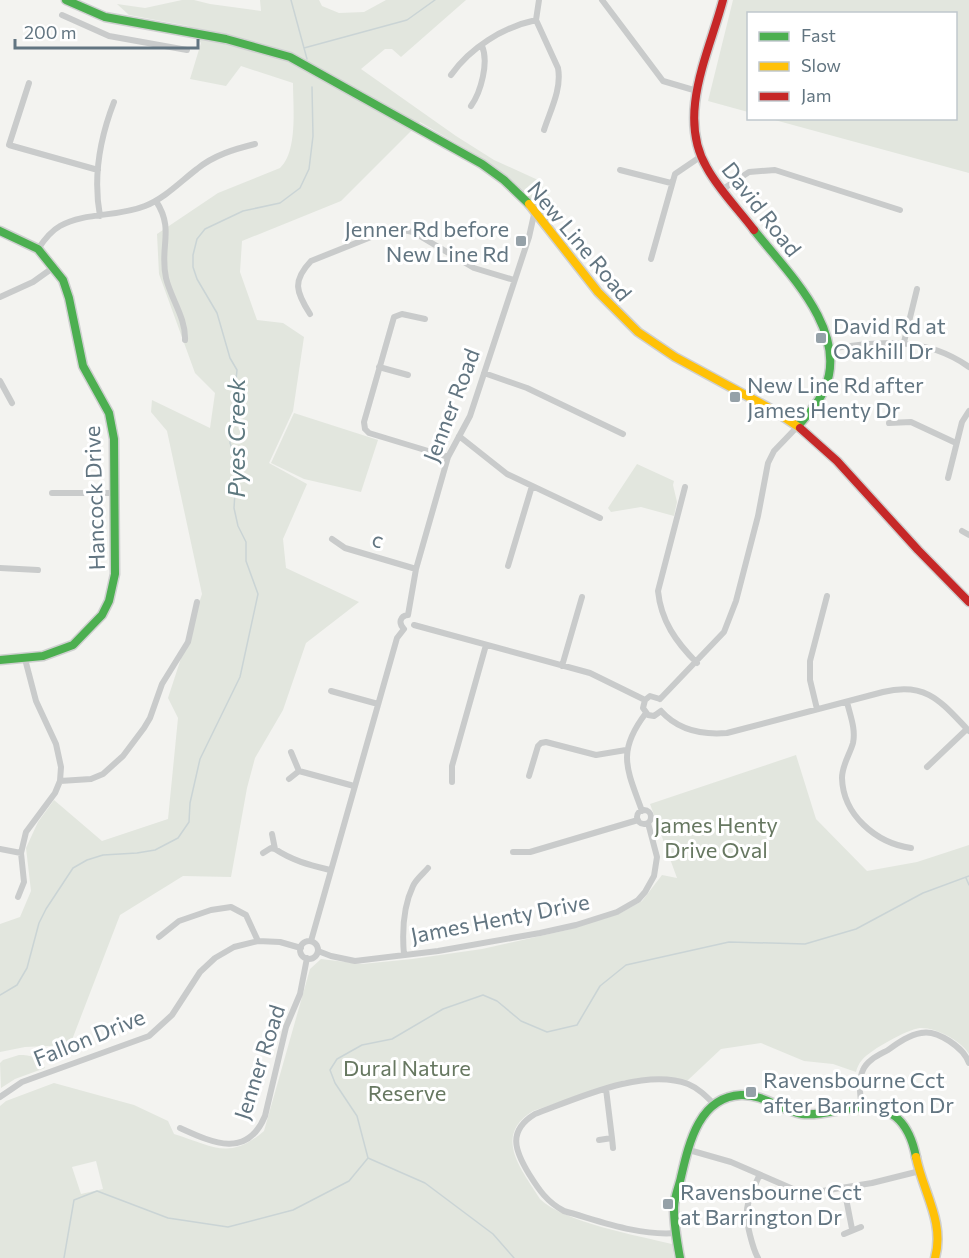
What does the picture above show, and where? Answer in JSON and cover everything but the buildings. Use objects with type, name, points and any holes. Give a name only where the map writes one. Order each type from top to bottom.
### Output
[{"type":"street","name":"New Line Road","points":[[66,0],[105,17],[226,39],[290,57],[482,164],[504,180],[535,210],[616,313],[638,332],[675,357],[735,388],[798,426],[837,461],[969,602]]},
{"type":"street","points":[[538,0],[536,20],[560,76],[544,130]]},
{"type":"street","points":[[602,0],[663,81],[697,91]]},
{"type":"street","name":"David Road","points":[[723,0],[697,91],[693,121],[700,157],[812,304],[824,328],[829,349],[826,387],[815,406],[798,426]]},
{"type":"street","points":[[62,15],[109,36],[187,50]]},
{"type":"street","points":[[450,75],[459,63],[508,29],[536,20]]},
{"type":"street","points":[[471,106],[476,99],[484,67],[482,46]]},
{"type":"street","points":[[29,83],[9,145],[98,170]]},
{"type":"street","points":[[100,216],[97,197],[98,170],[107,121],[114,102]]},
{"type":"street","points":[[38,249],[48,235],[60,226],[75,220],[129,212],[156,201],[211,159],[255,144]]},
{"type":"street","points":[[651,259],[675,174],[700,157]]},
{"type":"street","points":[[723,189],[748,172],[775,170],[900,210]]},
{"type":"street","points":[[620,171],[671,183]]},
{"type":"street","points":[[156,201],[167,225],[165,275],[185,329],[184,340]]},
{"type":"street","name":"Jenner Road","points":[[408,615],[416,569],[448,457],[470,416],[529,237],[535,210]]},
{"type":"street","points":[[310,314],[298,293],[298,279],[311,261],[391,229],[407,230],[474,268],[514,280]]},
{"type":"street","name":"Hancock Drive","points":[[0,231],[38,249],[63,280],[83,366],[109,413],[114,439],[116,574],[102,615],[72,645],[57,652],[25,659],[0,660]]},
{"type":"street","points":[[0,297],[33,282],[54,267]]},
{"type":"street","points":[[904,342],[917,289]]},
{"type":"street","points":[[425,319],[402,314],[394,317],[364,422],[365,429],[369,433],[448,457]]},
{"type":"street","points":[[829,349],[866,343],[904,342],[941,351],[969,367]]},
{"type":"street","points":[[379,367],[408,375]]},
{"type":"street","points":[[484,373],[527,388],[623,434]]},
{"type":"street","points":[[0,381],[12,403]]},
{"type":"street","points":[[948,478],[962,422],[969,411]]},
{"type":"street","points":[[890,423],[911,422],[956,443]]},
{"type":"street","points":[[660,699],[720,638],[728,624],[758,516],[768,463],[774,451],[798,426]]},
{"type":"street","points":[[459,436],[507,474],[600,518]]},
{"type":"street","points":[[508,566],[532,486]]},
{"type":"street","points":[[685,488],[658,591],[659,603],[668,628],[696,663]]},
{"type":"street","points":[[52,493],[115,493]]},
{"type":"street","points":[[962,531],[969,535]]},
{"type":"street","name":"c","points":[[332,539],[345,548],[416,569]]},
{"type":"street","points":[[0,568],[38,570]]},
{"type":"street","points":[[817,709],[810,680],[810,661],[826,596]]},
{"type":"street","points":[[562,666],[582,597]]},
{"type":"street","points":[[60,781],[91,779],[103,774],[134,742],[150,718],[162,684],[188,642],[197,602]]},
{"type":"street","points":[[414,625],[413,618],[408,615],[403,616],[400,620],[400,625],[404,628],[411,628],[414,625],[590,673],[645,700]]},
{"type":"street","points":[[311,941],[397,638],[404,628]]},
{"type":"street","points":[[452,782],[452,766],[486,645]]},
{"type":"street","points":[[18,897],[24,882],[21,853],[26,832],[31,822],[49,802],[60,781],[60,755],[36,701],[25,659]]},
{"type":"street","points":[[661,711],[678,724],[696,732],[710,735],[727,734],[893,689],[918,690],[941,701],[968,730],[927,767]]},
{"type":"street","points":[[330,691],[378,704]]},
{"type":"street","points":[[654,696],[660,699],[663,705],[661,711],[654,716],[646,713],[643,708],[645,700],[654,696]]},
{"type":"street","points":[[847,702],[854,735],[842,777],[846,799],[863,826],[896,846],[910,848]]},
{"type":"street","points":[[642,811],[630,778],[626,750],[630,737],[646,713]]},
{"type":"street","points":[[529,776],[541,743],[546,742],[596,755],[626,750]]},
{"type":"street","points":[[291,753],[299,771]]},
{"type":"street","points":[[299,771],[354,786]]},
{"type":"street","points":[[289,779],[299,771]]},
{"type":"street","points":[[638,820],[638,815],[642,811]]},
{"type":"street","points":[[638,820],[642,824],[648,823],[650,815],[642,811]]},
{"type":"street","points":[[513,852],[530,852],[638,820]]},
{"type":"street","name":"James Henty Drive","points":[[318,951],[355,961],[486,944],[576,925],[628,907],[645,892],[656,867],[655,846],[648,823]]},
{"type":"street","points":[[272,834],[275,849]]},
{"type":"street","points":[[263,853],[271,848],[275,849],[295,861],[330,870]]},
{"type":"street","points":[[0,849],[21,853]]},
{"type":"street","points":[[404,955],[402,928],[410,898],[414,885],[428,868]]},
{"type":"street","points":[[159,937],[179,921],[211,910],[231,907],[246,915],[258,941]]},
{"type":"street","name":"Fallon Drive","points":[[0,1097],[22,1082],[124,1047],[149,1036],[172,1015],[200,972],[215,958],[234,947],[258,941],[279,942],[301,948]]},
{"type":"street","points":[[311,941],[317,945],[318,951],[313,958],[307,958],[301,953],[301,948],[306,942],[311,941]]},
{"type":"street","name":"Jenner Road","points":[[180,1128],[213,1141],[231,1144],[246,1141],[260,1128],[265,1116],[285,1027],[300,994],[307,958]]},
{"type":"street","points":[[862,1107],[863,1068],[869,1061],[909,1037],[928,1032],[938,1036],[958,1046],[969,1063]]},
{"type":"street","points":[[676,1233],[660,1235],[646,1233],[564,1211],[555,1206],[542,1194],[518,1155],[516,1148],[518,1131],[529,1117],[629,1082],[677,1081],[699,1090],[714,1104]]},
{"type":"street","points":[[606,1089],[613,1148]]},
{"type":"street","points":[[680,1258],[674,1206],[693,1133],[704,1112],[723,1099],[741,1094],[751,1095],[794,1112],[806,1114],[862,1107],[880,1108],[898,1118],[913,1139],[920,1171],[938,1227],[938,1246],[935,1258]]},
{"type":"street","points":[[599,1140],[612,1138]]},
{"type":"street","points":[[689,1150],[714,1156],[800,1192],[810,1193],[872,1183],[920,1171]]},
{"type":"street","points":[[758,1258],[754,1252],[746,1214],[747,1205],[759,1176]]},
{"type":"street","points":[[844,1188],[852,1229]]},
{"type":"street","points":[[844,1234],[861,1227]]},
{"type":"green space","points":[[182,0],[261,11],[260,0],[319,0],[322,6],[339,13],[364,12],[386,0],[466,0],[401,57],[392,49],[385,49],[361,69],[494,160],[538,180],[559,209],[548,217],[488,162],[420,122],[341,201],[242,241],[240,272],[257,320],[283,323],[304,337],[293,411],[269,463],[307,484],[283,539],[286,568],[359,602],[306,643],[283,710],[255,758],[247,788],[231,877],[183,876],[120,915],[70,1045],[25,1047],[0,1052],[0,924],[20,917],[31,891],[26,848],[38,822],[54,800],[102,841],[168,819],[178,718],[168,698],[202,594],[167,431],[151,412],[152,400],[210,428],[215,393],[195,373],[159,274],[157,234],[218,193],[280,168],[290,151],[292,140],[293,83],[241,66],[226,86],[190,79],[201,43],[188,26],[129,15],[117,4],[145,8]]},
{"type":"green space","points":[[733,0],[969,0],[969,173],[775,120],[957,120],[957,12],[747,12],[747,112],[708,101]]},
{"type":"green space","points":[[294,413],[378,440],[361,492],[304,479],[271,463]]},
{"type":"green space","points":[[637,464],[674,481],[677,502],[674,516],[641,507],[611,512],[608,508]]},
{"type":"green space","points":[[796,755],[816,819],[867,871],[917,862],[969,845],[969,1054],[966,1049],[948,1036],[920,1028],[898,1036],[873,1051],[861,1061],[856,1072],[833,1064],[804,1061],[761,1043],[721,1049],[687,1081],[625,1080],[533,1111],[521,1121],[514,1131],[512,1142],[514,1153],[540,1199],[566,1215],[583,1221],[672,1244],[674,1258],[0,1258],[0,1106],[6,1101],[54,1083],[134,1105],[168,1121],[174,1134],[200,1143],[220,1148],[241,1146],[264,1131],[310,969],[321,959],[362,964],[482,949],[567,930],[619,914],[642,901],[662,875],[677,878],[650,804]],"holes":[[[96,1161],[103,1189],[81,1194],[72,1167]]]},
{"type":"green space","points":[[19,1055],[34,1057],[45,1068],[15,1079],[1,1088],[0,1063]]},
{"type":"waterway","name":"Pyes Creek","points":[[291,0],[307,59]]},
{"type":"waterway","points":[[304,48],[407,20],[435,0]]},
{"type":"waterway","name":"Pyes Creek","points":[[0,995],[17,985],[27,968],[39,923],[73,868],[103,855],[155,850],[178,838],[189,822],[190,803],[200,759],[240,677],[258,594],[246,561],[246,542],[238,526],[234,508],[237,462],[230,443],[237,370],[230,358],[217,313],[197,279],[193,267],[193,255],[197,239],[205,229],[243,211],[280,203],[300,188],[309,169],[313,136],[312,87]]},
{"type":"waterway","points":[[64,1258],[74,1200],[97,1191],[168,1218],[228,1227],[293,1210],[349,1181],[368,1158],[357,1116],[335,1083],[330,1070],[337,1059],[362,1045],[392,1039],[443,1009],[483,995],[497,1001],[521,1021],[547,1032],[577,1025],[600,986],[626,965],[729,942],[805,944],[856,929],[923,893],[969,876]]},
{"type":"waterway","points":[[966,878],[969,885]]},
{"type":"waterway","points":[[368,1158],[425,1183],[493,1234],[514,1258]]},
{"type":"traffic: fast","points":[[66,0],[105,17],[226,39],[290,57],[482,164],[504,180],[529,204]]},
{"type":"traffic: fast","points":[[754,230],[797,283],[822,323],[829,345],[830,366],[825,388],[798,426]]},
{"type":"traffic: fast","points":[[0,231],[38,249],[63,280],[83,366],[109,413],[114,439],[115,574],[109,601],[102,615],[73,645],[43,656],[0,660]]},
{"type":"traffic: fast","points":[[680,1258],[674,1204],[688,1150],[698,1124],[706,1113],[715,1104],[727,1098],[749,1095],[802,1114],[821,1114],[865,1107],[887,1111],[903,1124],[913,1144],[916,1157]]},
{"type":"traffic: slow","points":[[529,204],[598,292],[638,332],[675,357],[773,410],[800,428]]},
{"type":"traffic: slow","points":[[916,1157],[935,1219],[937,1232],[935,1258]]},
{"type":"traffic: jam","points":[[723,0],[698,84],[694,127],[698,148],[707,168],[754,230]]},
{"type":"traffic: jam","points":[[800,428],[837,461],[969,602]]},
{"type":"place","name":"Jenner Rd before New Line Rd","points":[[521,241]]},
{"type":"place","name":"David Rd at Oakhill Dr","points":[[821,338]]},
{"type":"place","name":"New Line Rd after James Henty Dr","points":[[735,397]]},
{"type":"place","name":"Ravensbourne Cct after Barrington Dr","points":[[751,1092]]},
{"type":"place","name":"Ravensbourne Cct at Barrington Dr","points":[[668,1204]]},
{"type":"park label","name":"James Henty Drive Oval","points":[[716,836]]},
{"type":"park label","name":"Dural Nature Reserve","points":[[407,1080]]}]
